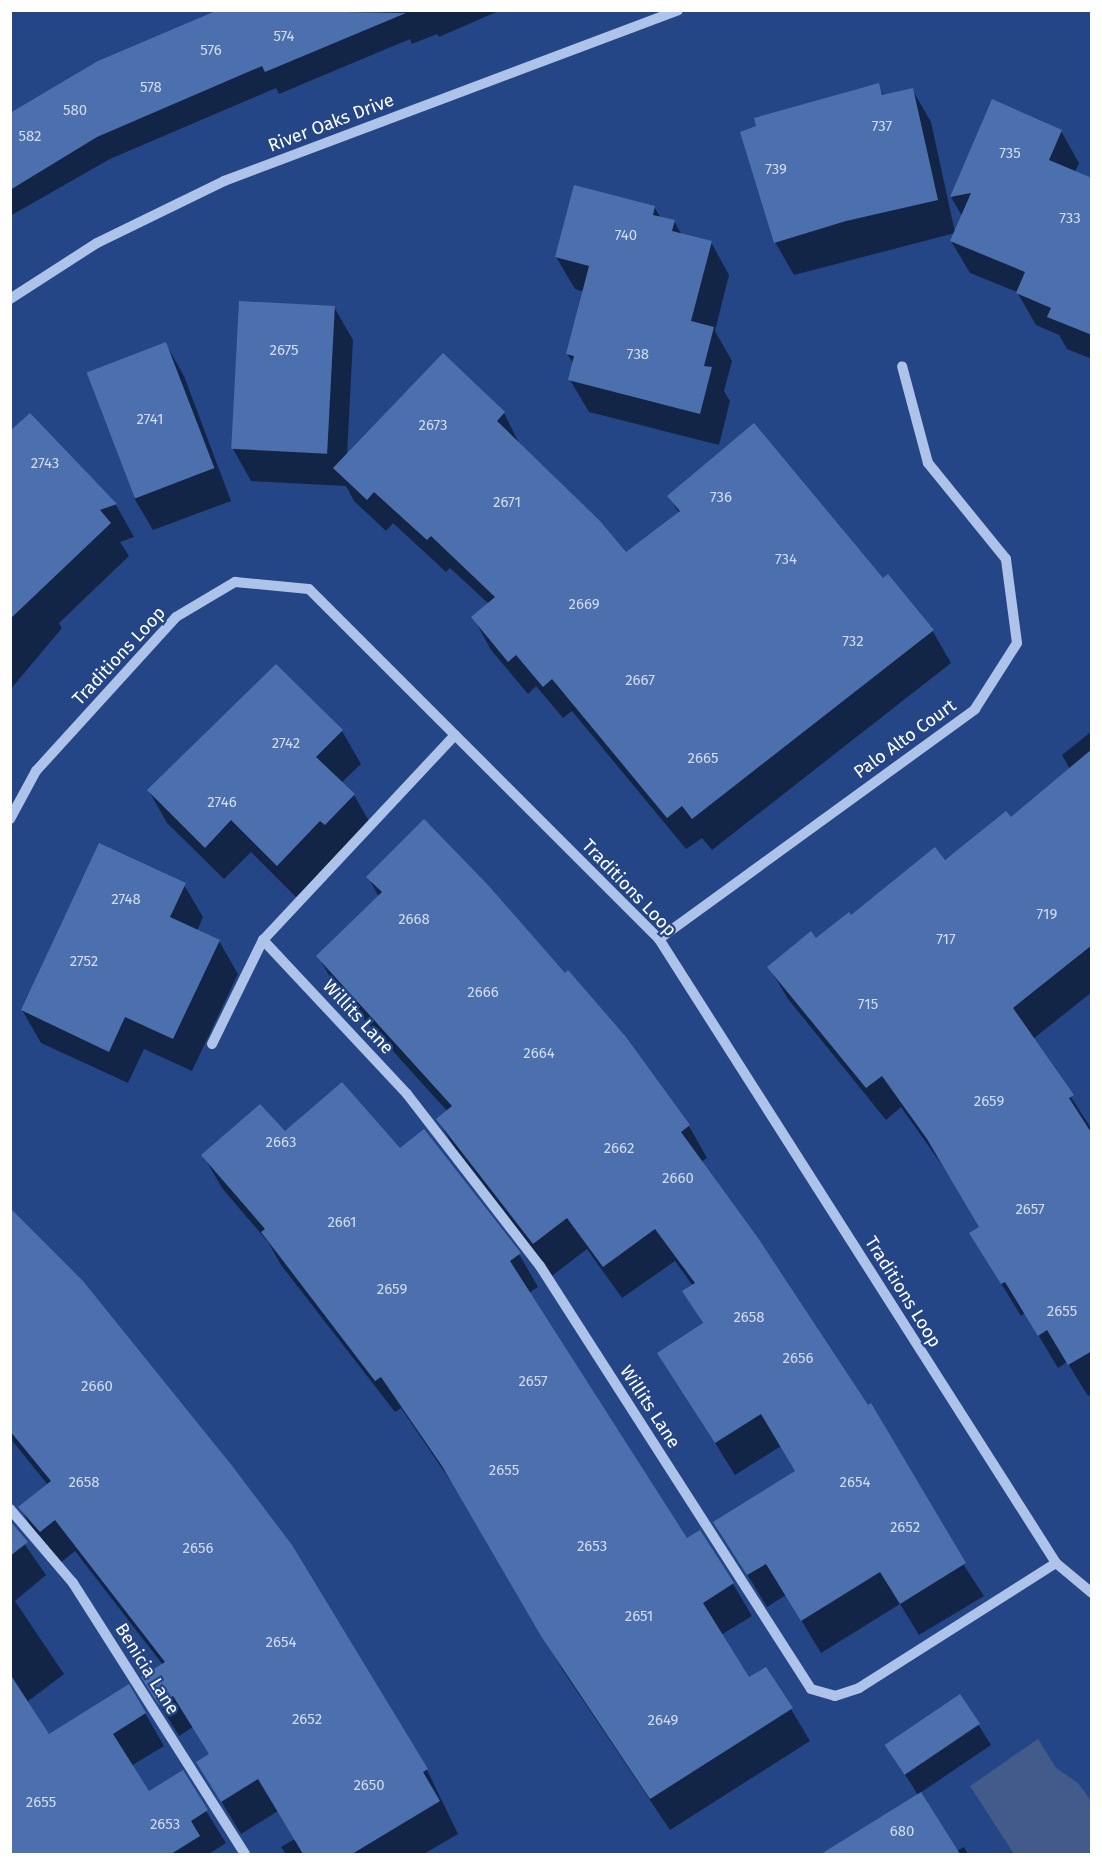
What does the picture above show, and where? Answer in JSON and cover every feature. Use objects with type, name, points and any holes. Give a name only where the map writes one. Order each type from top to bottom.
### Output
[{"type":"street","name":"River Oaks Drive","points":[[10,299],[97,243],[224,182],[678,10]]},
{"type":"street","name":"Palo Alto Court","points":[[659,939],[975,709],[1017,643],[1006,559],[928,463],[902,366]]},
{"type":"street","name":"Traditions Loop","points":[[10,819],[36,771],[176,616],[235,582],[309,589],[659,939],[1056,1563],[1092,1593]]},
{"type":"street","points":[[212,1044],[239,981],[263,940],[455,735]]},
{"type":"street","name":"Willits Lane","points":[[263,940],[407,1094],[540,1266],[812,1689],[835,1696],[858,1688],[1056,1563]]},
{"type":"street","name":"Benicia Lane","points":[[10,1509],[73,1583],[245,1854]]},
{"type":"water","points":[[1038,1739],[1056,1768],[1078,1783],[1091,1801],[1091,1854],[1014,1854],[970,1786]]},
{"type":"building","points":[[218,10],[406,13],[265,72],[262,66],[97,137],[10,190],[10,113],[98,61]]},
{"type":"building","points":[[879,83],[882,95],[913,88],[938,200],[846,221],[774,243],[740,132],[756,126],[754,118]]},
{"type":"building","points":[[992,99],[1062,130],[1049,160],[1092,178],[1092,335],[1047,317],[1051,308],[1016,293],[1025,272],[950,241],[971,193],[950,197]]},
{"type":"building","points":[[574,185],[655,206],[653,215],[675,220],[672,231],[712,241],[691,321],[714,327],[704,366],[712,367],[700,414],[568,380],[574,356],[566,354],[589,266],[555,257]]},
{"type":"building","points":[[239,301],[335,306],[327,454],[231,449]]},
{"type":"building","points":[[166,342],[214,468],[135,498],[87,372]]},
{"type":"building","points":[[443,353],[505,412],[497,421],[600,521],[626,552],[680,511],[667,496],[754,423],[883,578],[888,574],[934,630],[692,819],[682,806],[667,818],[552,679],[543,687],[516,655],[508,662],[471,617],[495,597],[431,536],[427,540],[374,492],[367,500],[333,468]]},
{"type":"building","points":[[30,413],[117,504],[100,510],[111,523],[10,619],[10,431]]},
{"type":"building","points":[[276,664],[343,730],[316,757],[355,794],[325,825],[320,821],[277,866],[231,820],[205,848],[147,790]]},
{"type":"building","points":[[1092,749],[1092,945],[1013,1008],[1074,1095],[1069,1098],[1092,1134],[1092,1351],[1068,1365],[1047,1330],[1038,1336],[1005,1282],[1001,1284],[969,1233],[979,1227],[927,1139],[882,1076],[866,1088],[767,967],[811,931],[816,938],[849,912],[851,915],[935,847],[945,860],[1006,811],[1011,817]]},
{"type":"building","points":[[424,819],[488,885],[565,973],[568,970],[626,1037],[690,1125],[681,1132],[758,1238],[868,1405],[871,1403],[966,1563],[900,1604],[880,1572],[801,1621],[766,1564],[747,1575],[713,1522],[795,1471],[761,1414],[715,1443],[657,1353],[703,1323],[682,1291],[695,1283],[655,1229],[603,1267],[567,1218],[533,1244],[436,1119],[452,1106],[316,956],[382,892],[366,877]]},
{"type":"building","points":[[99,843],[186,883],[170,917],[220,940],[173,1039],[125,1017],[109,1052],[21,1010]]},
{"type":"building","points":[[342,1082],[400,1148],[424,1129],[521,1253],[510,1261],[687,1538],[700,1530],[734,1583],[703,1603],[749,1677],[766,1667],[793,1708],[650,1799],[541,1636],[442,1466],[381,1377],[375,1381],[261,1232],[265,1229],[201,1155],[260,1104],[285,1131]]},
{"type":"building","points":[[10,1208],[83,1281],[233,1467],[292,1545],[428,1769],[423,1772],[440,1801],[352,1854],[303,1854],[258,1779],[221,1802],[196,1762],[209,1754],[173,1696],[159,1705],[141,1677],[165,1662],[55,1520],[40,1532],[18,1507],[51,1481],[10,1431]]},
{"type":"building","points":[[10,1521],[28,1542],[10,1556]]},
{"type":"building","points":[[10,1674],[49,1734],[129,1684],[146,1713],[113,1734],[149,1791],[183,1770],[208,1810],[191,1821],[200,1836],[171,1854],[10,1854]]},
{"type":"building","points":[[960,1694],[980,1724],[905,1775],[885,1745]]},
{"type":"building","points":[[921,1792],[960,1854],[821,1854]]}]
